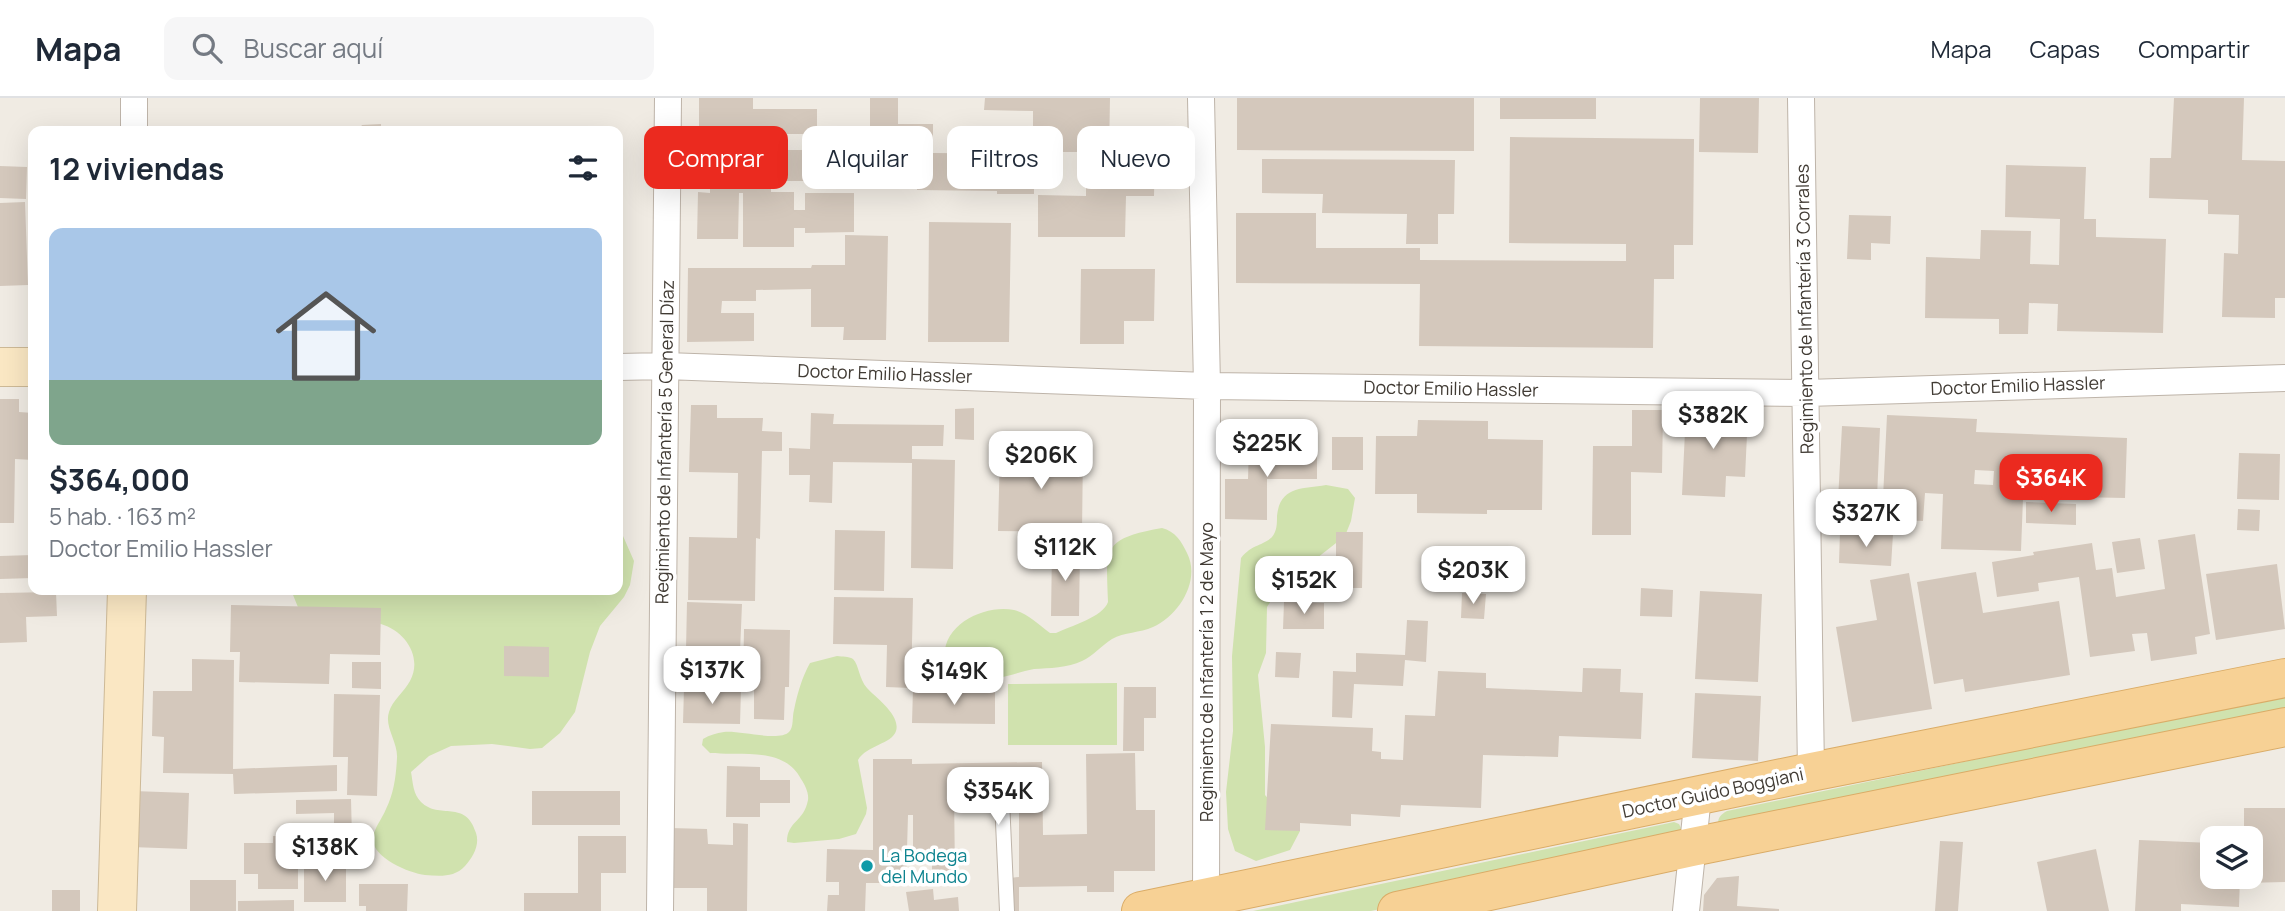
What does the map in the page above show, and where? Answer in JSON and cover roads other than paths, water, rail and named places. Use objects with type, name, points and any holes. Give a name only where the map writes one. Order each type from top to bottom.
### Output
[{"type":"main road","name":"Doctor Guido Boggiani","points":[[1141,911],[1206,904],[1811,772],[2285,678]]},
{"type":"main road","points":[[1396,911],[1692,847],[2285,727]]},
{"type":"street","points":[[134,98],[134,126]]},
{"type":"street","name":"Regimiento de Infantería 5 General Díaz","points":[[660,911],[668,98]]},
{"type":"street","name":"Regimiento de Infantería 1 2 de Mayo","points":[[1201,98],[1207,386],[1206,904]]},
{"type":"street","name":"Regimiento de Infantería 3 Corrales","points":[[1801,98],[1811,772]]},
{"type":"street","name":"Doctor Emilio Hassler","points":[[623,366],[1207,386],[1807,393],[2285,379]]},
{"type":"street","points":[[0,367],[28,367]]},
{"type":"street","points":[[117,911],[127,595]]},
{"type":"street","points":[[1686,911],[1698,796]]},
{"type":"lane","points":[[1002,800],[1007,911]]},
{"type":"place","name":"La Bodega del Mundo","points":[[867,866]]}]
